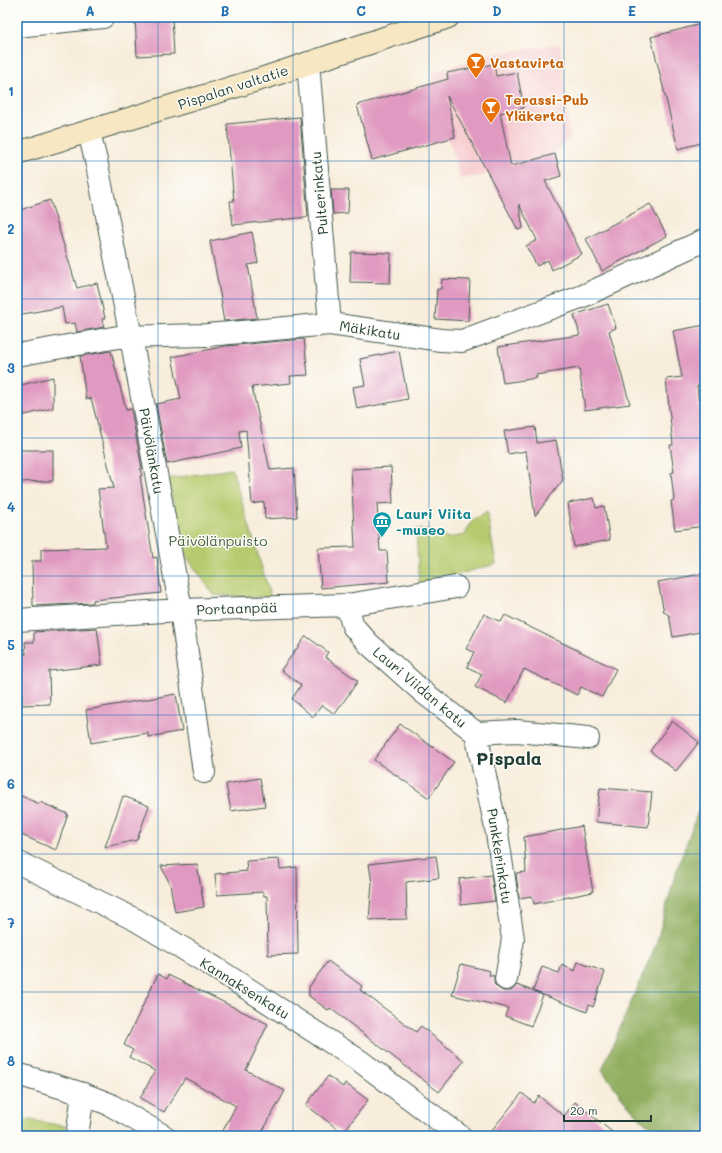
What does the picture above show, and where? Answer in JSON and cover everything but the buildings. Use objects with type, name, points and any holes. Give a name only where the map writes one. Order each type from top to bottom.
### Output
[{"type":"main road","name":"Pispalan valtatie","points":[[17,153],[89,132],[308,63],[448,17]]},
{"type":"street","points":[[17,26],[103,17]]},
{"type":"street","name":"Pulterinkatu","points":[[308,63],[330,324]]},
{"type":"street","name":"Päivölänkatu","points":[[89,132],[99,172],[131,337],[181,610],[204,772]]},
{"type":"street","name":"Mäkikatu","points":[[17,355],[118,337],[207,335],[330,324],[441,340],[462,341],[583,296],[705,240]]},
{"type":"street","name":"Portaanpää","points":[[17,620],[181,610],[347,605],[456,588]]},
{"type":"street","name":"Lauri Viidan katu","points":[[347,605],[353,626],[369,644],[424,693],[476,733],[517,731],[588,738]]},
{"type":"street","name":"Punkkerinkatu","points":[[476,733],[497,833],[513,939],[506,979]]},
{"type":"street","name":"Kannaksenkatu","points":[[17,862],[136,920],[202,960],[360,1061],[460,1136]]},
{"type":"street","points":[[17,1074],[83,1094],[126,1113],[164,1136]]},
{"type":"street","points":[[77,1136],[83,1094]]},
{"type":"shaded area","points":[[560,44],[570,138],[555,154],[484,175],[460,179],[431,73],[492,54]]},
{"type":"green space","name":"Päivölänpuisto","points":[[232,469],[271,598],[214,595],[186,556],[167,479]]},
{"type":"green space","points":[[487,512],[496,564],[419,585],[416,529],[428,530],[448,538],[465,535],[472,520]]},
{"type":"green space","points":[[705,785],[705,1136],[672,1137],[658,1132],[649,1126],[622,1098],[602,1070],[656,944],[676,872],[701,803]]},
{"type":"green space","points":[[17,1118],[65,1126],[64,1136],[17,1136]]},
{"type":"place","name":"Vastavirta","points":[[476,79]]},
{"type":"place","name":"Terassi-Pub Yläkerta","points":[[491,124]]},
{"type":"place","name":"Lauri Viita -museo","points":[[382,538]]},
{"type":"district","name":"Pispala","points":[[509,758]]}]
